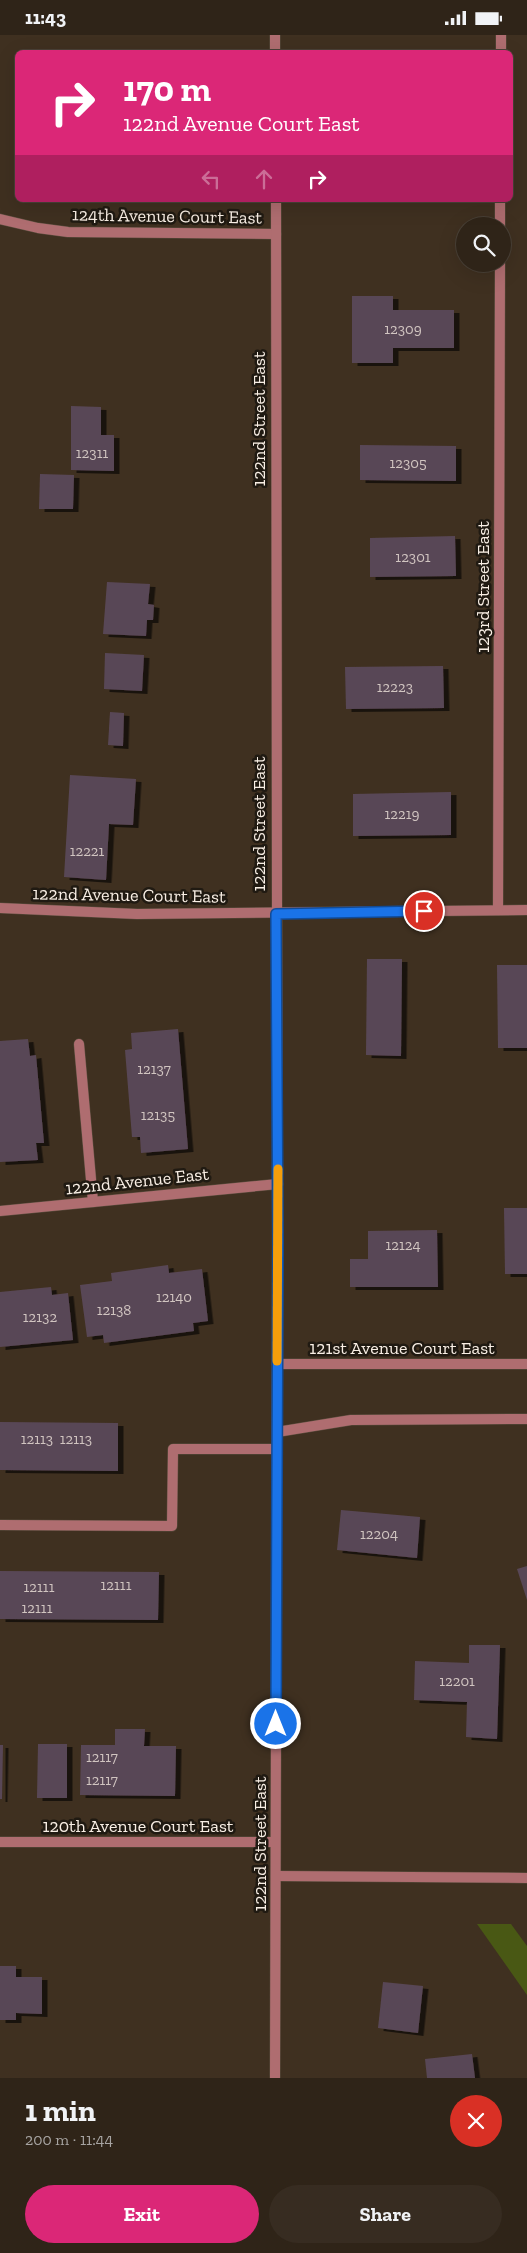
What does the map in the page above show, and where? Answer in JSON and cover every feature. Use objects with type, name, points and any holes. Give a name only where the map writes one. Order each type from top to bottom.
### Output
[{"type":"street","points":[[275,35],[275,50]]},
{"type":"street","points":[[501,35],[501,50]]},
{"type":"street","name":"122nd Street East","points":[[275,2078],[278,1184],[276,202]]},
{"type":"street","points":[[500,202],[500,217]]},
{"type":"street","name":"124th Avenue Court East","points":[[0,219],[38,228],[68,232],[276,234]]},
{"type":"street","name":"123rd Street East","points":[[498,910],[500,272]]},
{"type":"street","name":"122nd Avenue Court East","points":[[0,908],[137,914],[527,911]]},
{"type":"street","points":[[79,1044],[92,1202]]},
{"type":"street","name":"122nd Avenue East","points":[[0,1211],[278,1184]]},
{"type":"street","name":"121st Avenue Court East","points":[[277,1364],[527,1364]]},
{"type":"street","points":[[277,1432],[351,1420],[527,1419]]},
{"type":"street","points":[[0,1525],[172,1525],[173,1449],[277,1449]]},
{"type":"street","name":"120th Avenue Court East","points":[[0,1843],[275,1843]]},
{"type":"street","points":[[277,1876],[527,1877]]},
{"type":"green space","points":[[477,1924],[511,1924],[527,1946],[527,1995]]},
{"type":"building","points":[[352,296],[393,296],[393,310],[454,310],[454,348],[393,348],[393,363],[352,363]]},
{"type":"building","points":[[71,406],[101,407],[101,435],[114,435],[114,471],[71,470]]},
{"type":"building","points":[[360,445],[456,446],[456,481],[360,480]]},
{"type":"building","points":[[40,474],[74,475],[73,509],[39,509]]},
{"type":"building","points":[[455,536],[456,576],[370,577],[370,538]]},
{"type":"building","points":[[107,582],[150,584],[148,604],[154,605],[153,620],[147,620],[146,636],[103,634]]},
{"type":"building","points":[[105,653],[144,655],[142,691],[104,689]]},
{"type":"building","points":[[443,666],[444,708],[346,709],[345,667]]},
{"type":"building","points":[[110,712],[124,713],[123,746],[108,745]]},
{"type":"building","points":[[70,775],[136,779],[133,825],[109,824],[106,880],[64,877]]},
{"type":"building","points":[[451,792],[451,835],[353,836],[353,794]]},
{"type":"building","points":[[367,959],[402,959],[401,1056],[366,1055]]},
{"type":"building","points":[[497,965],[527,965],[527,1048],[498,1048]]},
{"type":"building","points":[[178,1029],[188,1149],[141,1153],[140,1137],[132,1137],[125,1050],[132,1049],[131,1033]]},
{"type":"building","points":[[28,1039],[30,1056],[36,1055],[44,1143],[36,1143],[38,1160],[0,1162],[0,1041]]},
{"type":"building","points":[[504,1208],[527,1208],[527,1274],[505,1274]]},
{"type":"building","points":[[437,1230],[438,1287],[350,1287],[350,1259],[368,1259],[368,1231]]},
{"type":"building","points":[[168,1265],[169,1273],[202,1269],[208,1321],[193,1323],[194,1331],[104,1343],[103,1335],[87,1337],[80,1285],[112,1281],[111,1273]]},
{"type":"building","points":[[51,1287],[52,1295],[68,1293],[73,1340],[0,1347],[0,1292]]},
{"type":"building","points":[[0,1422],[118,1423],[118,1471],[0,1470]]},
{"type":"building","points":[[341,1510],[420,1517],[417,1558],[337,1550]]},
{"type":"building","points":[[527,1566],[527,1600],[517,1569]]},
{"type":"building","points":[[0,1571],[159,1572],[158,1620],[0,1619]]},
{"type":"building","points":[[469,1645],[500,1645],[497,1739],[466,1737],[467,1702],[414,1700],[415,1661],[469,1663]]},
{"type":"building","points":[[115,1729],[145,1729],[144,1746],[176,1746],[175,1796],[80,1795],[81,1745],[115,1745]]},
{"type":"building","points":[[38,1744],[67,1744],[67,1798],[37,1798]]},
{"type":"building","points":[[0,1745],[3,1745],[2,1799],[0,1799]]},
{"type":"building","points":[[0,1966],[16,1966],[16,1977],[42,1977],[42,2014],[16,2013],[16,2020],[0,2020]]},
{"type":"building","points":[[383,1982],[423,1986],[418,2033],[378,2028]]},
{"type":"building","points":[[472,2054],[475,2078],[427,2078],[425,2059]]},
{"type":"slow traffic","points":[[277,1361],[278,1169]]},
{"type":"route","points":[[276,1724],[278,1245],[276,914],[424,911]]}]
